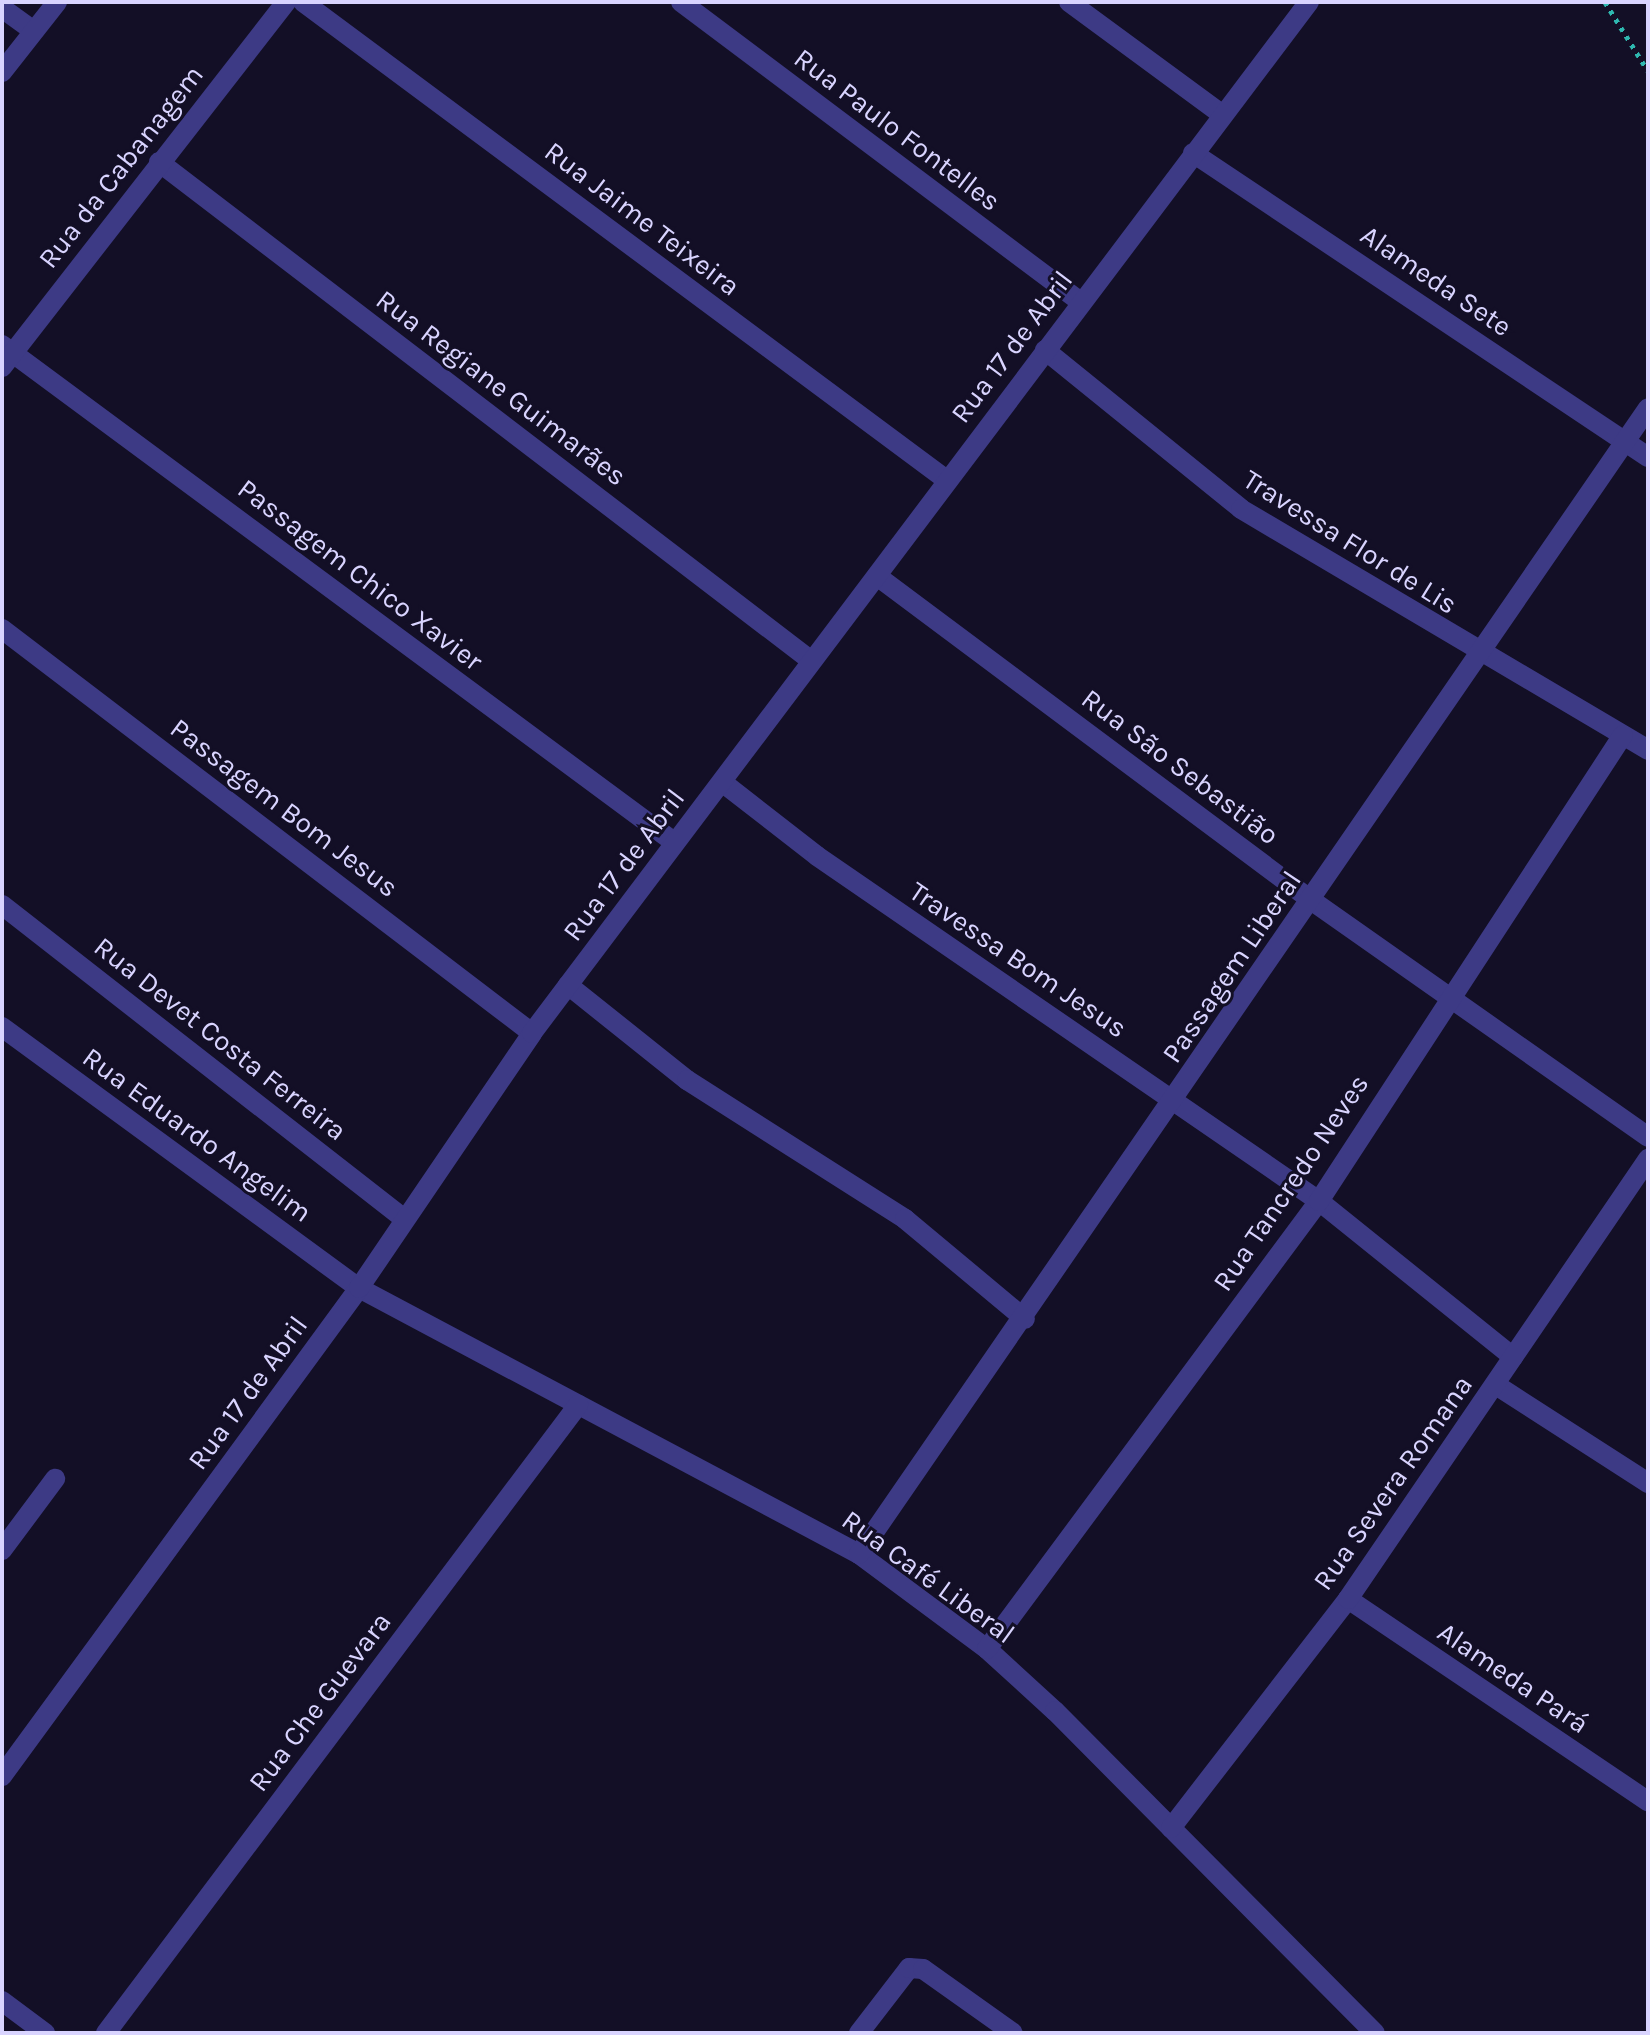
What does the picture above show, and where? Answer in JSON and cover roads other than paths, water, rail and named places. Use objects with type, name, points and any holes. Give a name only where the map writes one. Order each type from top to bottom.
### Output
[{"type":"street","points":[[2,72],[57,2]]},
{"type":"street","name":"Rua da Cabanagem","points":[[6,355],[286,2]]},
{"type":"street","name":"Rua Jaime Teixeira","points":[[303,2],[948,481]]},
{"type":"street","name":"Rua Paulo Fontelles","points":[[681,2],[1080,302]]},
{"type":"street","points":[[1069,2],[1223,115]]},
{"type":"street","name":"Rua 17 de Abril","points":[[2,1776],[359,1288],[403,1218],[532,1033],[722,782],[809,659],[877,576],[1080,302],[1309,2]]},
{"type":"street","points":[[2,8],[34,31]]},
{"type":"street","name":"Alameda Sete","points":[[1193,153],[1648,457]]},
{"type":"street","name":"Rua Regiane Guimarães","points":[[159,162],[809,659]]},
{"type":"street","name":"Travessa Flor de Lis","points":[[1045,350],[1241,509],[1474,653],[1648,750]]},
{"type":"street","name":"Passagem Chico Xavier","points":[[6,355],[674,842]]},
{"type":"street","name":"Passagem Liberal","points":[[859,1554],[1177,1101],[1474,653],[1627,442],[1648,408]]},
{"type":"street","name":"Rua São Sebastião","points":[[877,576],[1311,900],[1648,1137]]},
{"type":"street","name":"Passagem Bom Jesus","points":[[2,629],[532,1033]]},
{"type":"street","name":"Rua Tancredo Neves","points":[[987,1649],[1319,1201],[1446,997],[1623,735]]},
{"type":"street","name":"Travessa Bom Jesus","points":[[722,782],[817,856],[1319,1201],[1513,1357]]},
{"type":"street","name":"Rua Devet Costa Ferreira","points":[[2,905],[403,1218]]},
{"type":"street","points":[[568,985],[687,1080],[905,1219],[1025,1319]]},
{"type":"street","name":"Rua Eduardo Angelim","points":[[2,1027],[359,1288]]},
{"type":"street","name":"Rua Severa Romana","points":[[1171,1828],[1348,1599],[1648,1159]]},
{"type":"street","name":"Rua Café Liberal","points":[[359,1288],[859,1554],[987,1649],[1375,2033]]},
{"type":"street","points":[[1496,1385],[1648,1483]]},
{"type":"street","name":"Rua Che Guevara","points":[[106,2033],[578,1405]]},
{"type":"street","points":[[2,1550],[55,1479]]},
{"type":"street","name":"Alameda Pará","points":[[1348,1599],[1648,1801]]},
{"type":"street","points":[[859,2033],[909,1968],[923,1969],[1013,2033]]},
{"type":"street","points":[[2,2001],[45,2033]]}]
